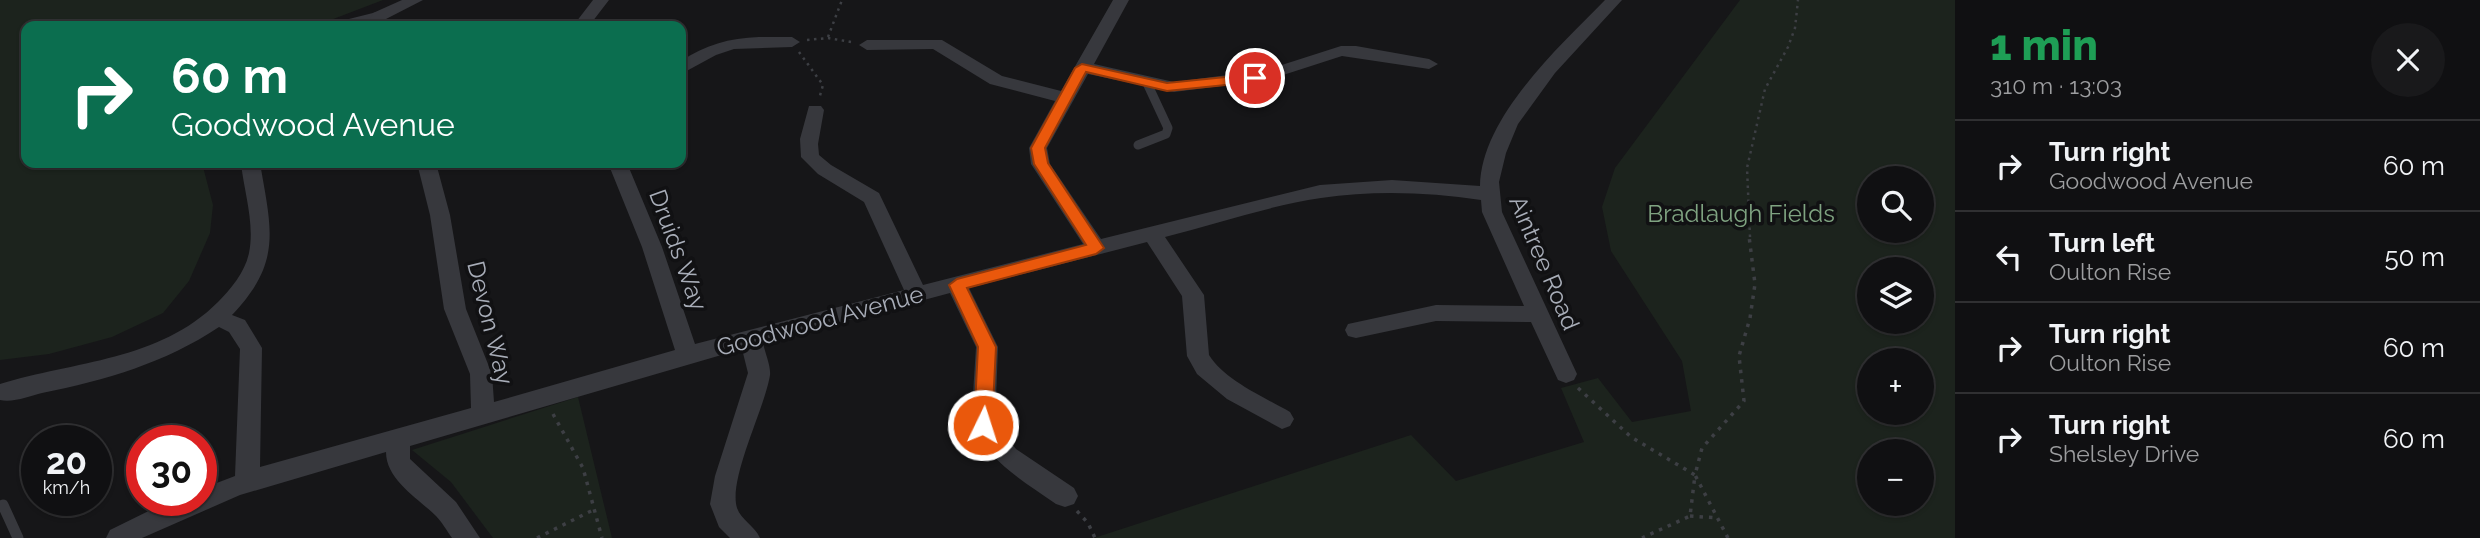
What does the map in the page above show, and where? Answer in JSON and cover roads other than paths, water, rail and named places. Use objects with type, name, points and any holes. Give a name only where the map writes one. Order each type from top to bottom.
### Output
[{"type":"street","points":[[585,21],[601,0]]},
{"type":"street","points":[[1096,248],[1041,164],[1038,148],[1121,0]]},
{"type":"street","name":"Aintree Road","points":[[1566,374],[1496,221],[1489,194],[1495,155],[1510,124],[1545,76],[1614,0]]},
{"type":"street","points":[[377,21],[407,1]]},
{"type":"street","points":[[686,66],[722,45],[792,42]]},
{"type":"street","points":[[867,45],[936,44],[996,80],[1065,98]]},
{"type":"street","points":[[1082,68],[1147,83],[1183,87],[1282,72],[1348,50],[1429,64]]},
{"type":"street","points":[[815,110],[808,146],[810,159],[872,198],[917,295]]},
{"type":"street","points":[[4,392],[119,366],[176,344],[219,318],[257,263],[259,229],[251,168]]},
{"type":"street","name":"Devon Way","points":[[427,168],[440,215],[455,309],[481,374],[483,414]]},
{"type":"street","name":"Druids Way","points":[[619,168],[652,247],[688,356]]},
{"type":"street","name":"Goodwood Avenue","points":[[217,493],[248,480],[398,440],[548,394],[1296,196],[1342,188],[1433,187],[1489,194]]},
{"type":"street","points":[[1152,234],[1193,295],[1198,355],[1206,368],[1235,392],[1282,419]]},
{"type":"street","points":[[957,285],[987,347],[983,425],[988,436],[1005,453],[1065,496]]},
{"type":"street","points":[[1356,330],[1436,313],[1539,313]]},
{"type":"street","points":[[219,318],[237,326],[251,348],[248,480]]},
{"type":"street","points":[[747,538],[728,519],[723,504],[727,476],[758,382],[758,363],[751,339]]},
{"type":"street","points":[[398,440],[398,462],[413,480],[447,510],[467,538]]},
{"type":"street","name":"Goodwood Avenue","points":[[119,538],[161,516]]},
{"type":"lane","points":[[1138,145],[1166,134],[1168,128],[1147,83]]},
{"type":"lane","points":[[3,505],[18,538]]},
{"type":"park label","name":"Bradlaugh Fields","points":[[1741,214]]}]
